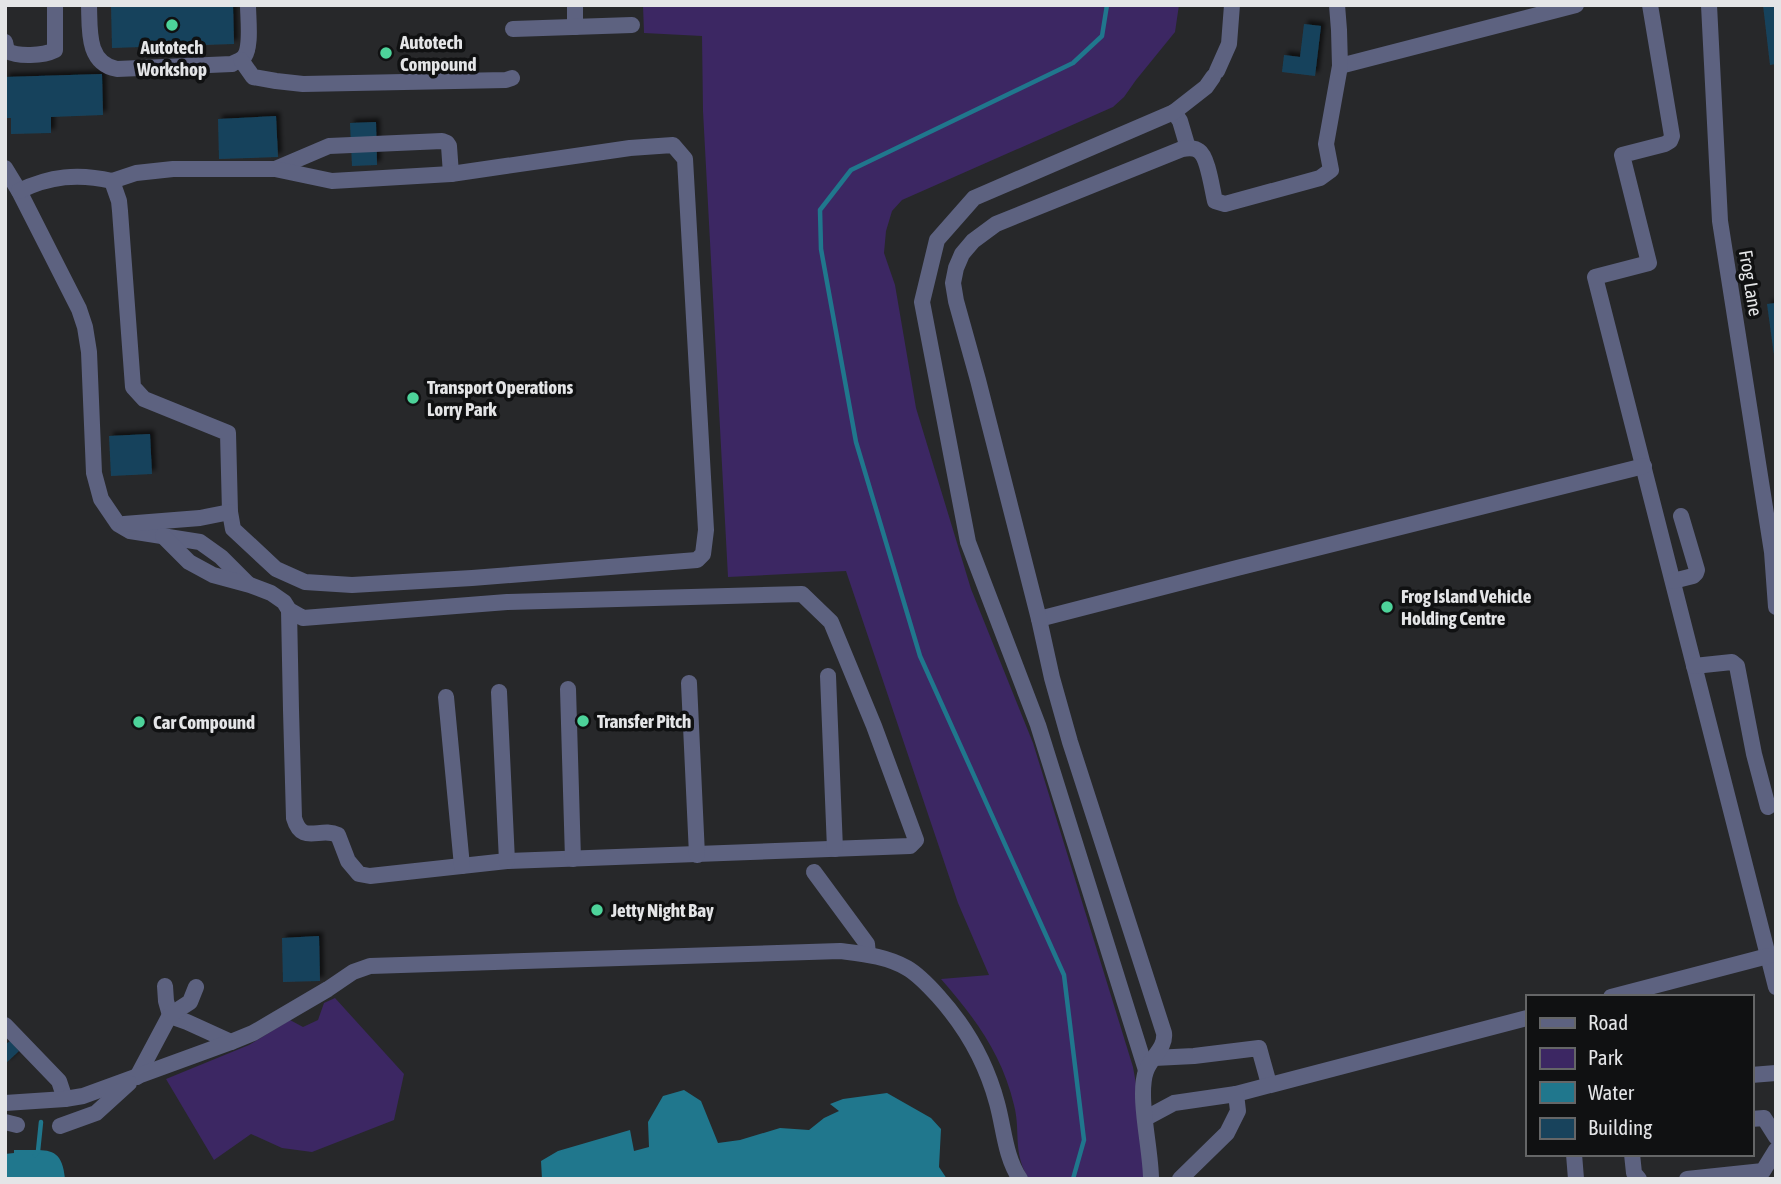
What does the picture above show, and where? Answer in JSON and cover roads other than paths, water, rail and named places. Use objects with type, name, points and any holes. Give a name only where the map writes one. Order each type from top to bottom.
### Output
[{"type":"street","points":[[5,42],[7,51],[14,54],[55,50],[55,5]]},
{"type":"street","points":[[89,5],[92,47],[100,60],[108,67],[133,68],[232,64],[241,60],[246,56],[248,47],[248,5]]},
{"type":"street","points":[[575,5],[575,27]]},
{"type":"street","points":[[1150,1064],[1038,725],[968,542],[922,302],[937,240],[974,198],[1174,112],[1206,88],[1229,44],[1232,5]]},
{"type":"street","points":[[1151,1179],[1143,1093],[1150,1064],[1165,1041],[1164,1033],[1070,742],[953,283],[962,254],[973,241],[996,224],[1166,154],[1188,148],[1201,151],[1215,201],[1225,204],[1320,178],[1331,170],[1326,144],[1340,66],[1337,5]]},
{"type":"street","points":[[1340,66],[1576,5]]},
{"type":"street","points":[[1650,5],[1672,135],[1670,141],[1665,144],[1622,155],[1650,263],[1595,277],[1776,987]]},
{"type":"street","name":"Frog Lane","points":[[1709,5],[1720,221],[1772,552],[1776,607]]},
{"type":"street","points":[[513,29],[632,25]]},
{"type":"street","points":[[241,60],[253,77],[303,83],[512,78]]},
{"type":"street","points":[[1174,112],[1180,121],[1188,148]]},
{"type":"street","points":[[275,169],[329,146],[442,141],[449,146],[451,174]]},
{"type":"street","points":[[19,191],[37,182],[80,175],[112,181],[136,173],[173,169],[275,169],[332,181],[451,174],[630,148],[673,145],[685,159],[706,530],[703,554],[697,560],[352,585],[305,582],[276,569],[233,529],[230,512],[228,433],[144,399],[133,387],[119,201],[112,181]]},
{"type":"street","points":[[5,168],[79,309],[85,327],[89,352],[94,474],[101,499],[118,524],[130,531],[200,542],[221,557],[250,585]]},
{"type":"street","points":[[1039,620],[1644,466]]},
{"type":"street","points":[[118,524],[189,519],[230,512]]},
{"type":"street","points":[[1673,581],[1693,576],[1697,570],[1681,516]]},
{"type":"street","points":[[163,536],[189,562],[213,575],[250,585],[277,597],[289,610],[303,618],[507,602],[802,594],[831,622],[874,726],[916,840],[910,846],[507,861],[370,876],[359,874],[348,861],[338,835],[332,832],[306,834],[296,825],[294,818],[289,610]]},
{"type":"street","points":[[1694,666],[1732,662],[1737,666],[1754,754],[1768,807]]},
{"type":"street","points":[[828,676],[835,849]]},
{"type":"street","points":[[689,683],[697,855]]},
{"type":"street","points":[[568,689],[573,859]]},
{"type":"street","points":[[499,692],[507,861]]},
{"type":"street","points":[[446,697],[462,866]]},
{"type":"street","points":[[814,872],[867,944],[868,954]]},
{"type":"street","points":[[5,1103],[65,1100],[135,1078],[253,1033],[353,972],[379,965],[840,951],[868,954],[908,968],[926,982],[967,1031],[987,1070],[1011,1161],[1020,1179]]},
{"type":"street","points":[[1619,995],[1768,956]]},
{"type":"street","points":[[165,985],[170,1015]]},
{"type":"street","points":[[60,1126],[96,1113],[135,1078],[170,1015],[190,1002],[196,987]]},
{"type":"street","points":[[170,1015],[231,1042]]},
{"type":"street","points":[[1146,1118],[1174,1103],[1236,1094],[1526,1018]]},
{"type":"street","points":[[5,1025],[59,1081],[65,1100]]},
{"type":"street","points":[[1150,1064],[1259,1048],[1269,1084]]},
{"type":"street","points":[[1753,1075],[1776,1073]]},
{"type":"street","points":[[1180,1179],[1227,1133],[1238,1111],[1236,1094]]},
{"type":"street","points":[[1753,1119],[1763,1118],[1776,1138]]},
{"type":"street","points":[[1687,1179],[1763,1171],[1776,1150]]},
{"type":"street","points":[[1574,1156],[1576,1179]]},
{"type":"street","points":[[1632,1156],[1634,1173],[1639,1179]]},
{"type":"water","points":[[684,1090],[701,1101],[718,1143],[740,1140],[780,1128],[809,1130],[824,1118],[839,1111],[830,1104],[843,1099],[887,1093],[931,1118],[941,1129],[939,1167],[947,1179],[542,1179],[541,1161],[558,1151],[630,1130],[634,1151],[649,1147],[648,1122],[663,1096]]},
{"type":"water","points":[[14,1150],[50,1151],[60,1159],[65,1179],[5,1179],[5,1154],[14,1153]]},
{"type":"waterway","points":[[1073,1179],[1084,1140],[1064,975],[920,656],[856,442],[821,249],[820,210],[851,170],[1073,63],[1102,36],[1107,5]]},
{"type":"waterway","points":[[35,1155],[38,1151],[41,1122]]},
{"type":"place","name":"Autotech Workshop","points":[[172,25]]},
{"type":"place","name":"Autotech Compound","points":[[386,53]]},
{"type":"place","name":"Transport Operations Lorry Park","points":[[413,398]]},
{"type":"place","name":"Frog Island Vehicle Holding Centre","points":[[1387,607]]},
{"type":"place","name":"Transfer Pitch","points":[[583,721]]},
{"type":"place","name":"Car Compound","points":[[139,722]]},
{"type":"place","name":"Jetty Night Bay","points":[[597,910]]}]
